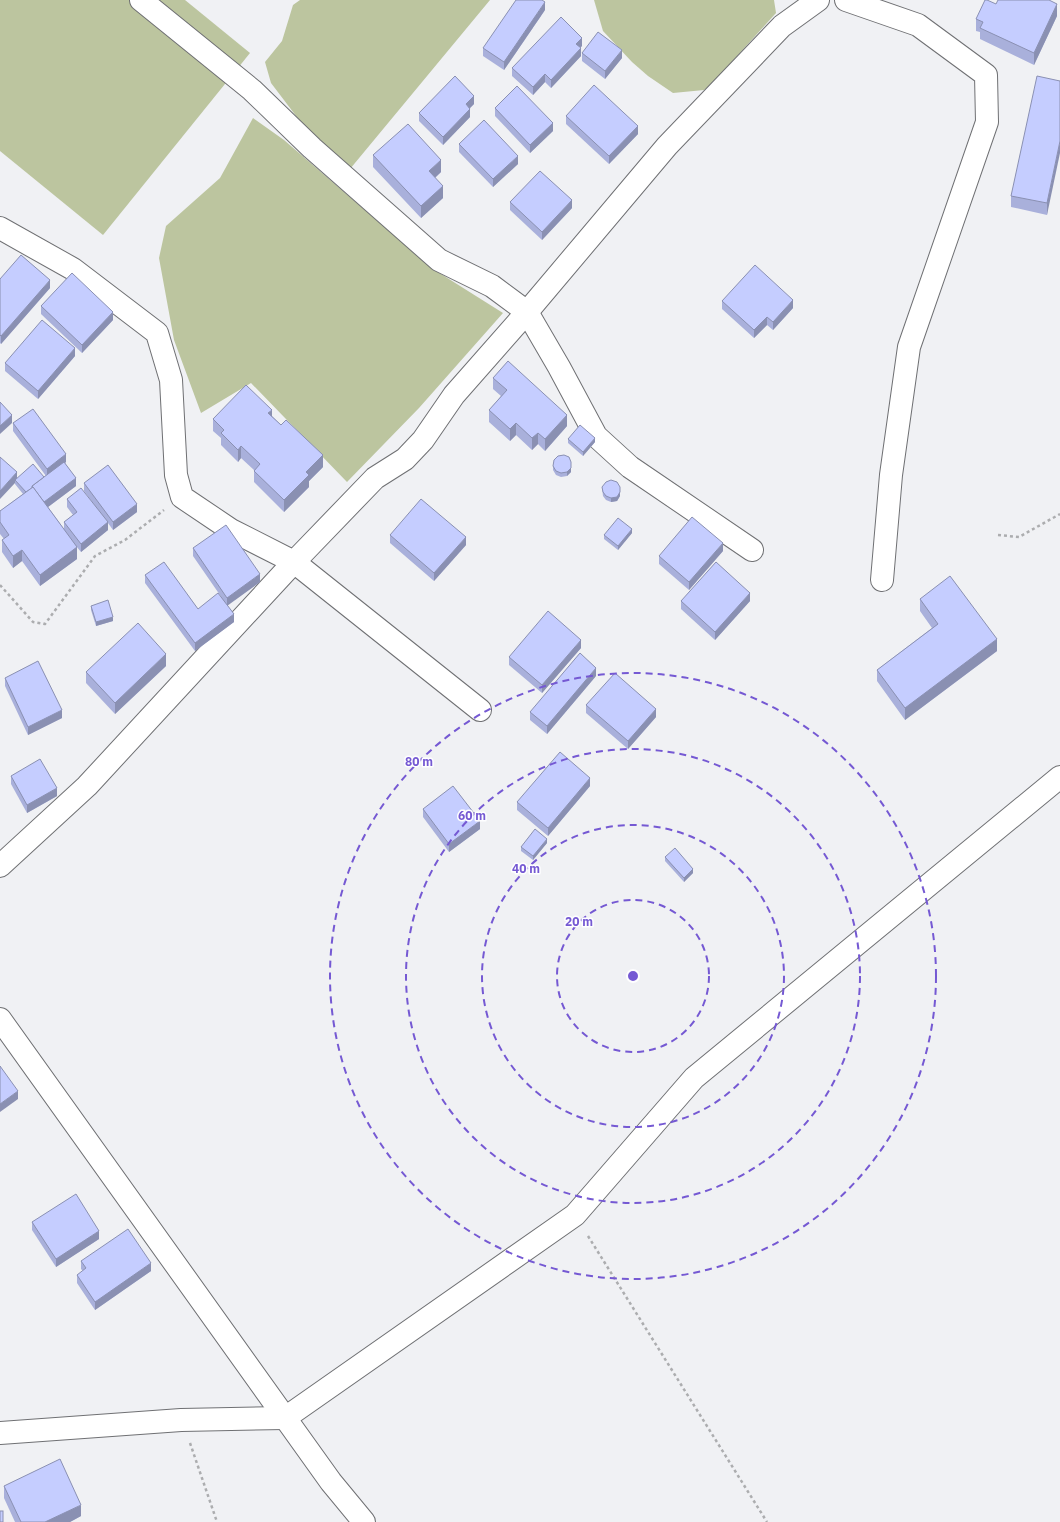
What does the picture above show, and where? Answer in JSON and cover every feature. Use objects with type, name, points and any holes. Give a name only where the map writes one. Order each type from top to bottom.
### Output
[{"type":"street","points":[[141,0],[252,90],[312,148],[439,260],[492,286],[527,312],[559,367],[596,436],[630,467],[752,550]]},
{"type":"street","points":[[0,866],[87,786],[294,562],[375,478],[406,459],[423,440],[454,395],[527,312],[667,146],[782,26],[818,0]]},
{"type":"street","points":[[846,0],[918,25],[986,75],[987,122],[909,347],[891,475],[882,580]]},
{"type":"street","points":[[0,228],[73,269],[157,333],[171,380],[176,475],[182,497],[231,530],[294,562],[480,710]]},
{"type":"street","points":[[0,1433],[182,1420],[285,1418],[575,1215],[694,1078],[1060,777]]},
{"type":"street","points":[[0,1019],[331,1482],[364,1522]]},
{"type":"path","points":[[0,585],[33,622],[45,624],[95,556],[125,540],[182,497]]},
{"type":"path","points":[[998,535],[1019,537],[1060,514]]},
{"type":"path","points":[[575,1215],[767,1522]]},
{"type":"path","points":[[182,1420],[217,1522]]},
{"type":"green space","points":[[0,0],[185,0],[250,53],[103,235],[0,151]]},
{"type":"green space","points":[[300,0],[490,0],[350,169],[306,129],[271,83],[265,62],[282,41],[293,5]]},
{"type":"green space","points":[[594,0],[774,0],[776,13],[710,86],[704,90],[673,93],[648,76],[632,62],[603,31]]},
{"type":"green space","points":[[253,118],[284,140],[433,269],[503,313],[419,408],[347,482],[251,383],[201,413],[174,340],[159,258],[166,226],[220,178]]},
{"type":"building","points":[[516,0],[542,0],[545,2],[504,62],[483,48]]},
{"type":"building","points":[[985,0],[996,4],[998,0],[1049,0],[1057,4],[1034,53],[980,28],[983,22],[976,19]]},
{"type":"building","points":[[561,17],[582,38],[576,44],[581,48],[551,80],[545,74],[533,87],[512,68]]},
{"type":"building","points":[[598,32],[622,50],[605,71],[582,53]]},
{"type":"building","points":[[455,76],[474,96],[466,104],[470,109],[443,137],[419,113]]},
{"type":"building","points":[[1037,76],[1060,81],[1060,141],[1047,203],[1011,196]]},
{"type":"building","points":[[594,85],[638,126],[609,156],[566,116]]},
{"type":"building","points":[[517,86],[553,123],[530,145],[495,108]]},
{"type":"building","points":[[484,120],[518,156],[493,179],[459,144]]},
{"type":"building","points":[[408,124],[441,160],[429,171],[443,186],[421,206],[373,155]]},
{"type":"building","points":[[540,171],[572,200],[542,232],[510,202]]},
{"type":"building","points":[[21,255],[50,280],[1,336],[0,279]]},
{"type":"building","points":[[755,265],[793,300],[773,322],[767,317],[754,330],[722,301]]},
{"type":"building","points":[[72,273],[113,312],[82,345],[41,306]]},
{"type":"building","points":[[42,320],[75,348],[38,391],[5,363]]},
{"type":"building","points":[[508,361],[567,415],[545,439],[538,433],[532,438],[516,423],[510,429],[489,410],[507,390],[493,378]]},
{"type":"building","points":[[246,385],[272,410],[268,413],[281,425],[286,420],[323,455],[306,472],[309,475],[284,500],[254,471],[260,464],[241,446],[238,450],[221,433],[224,430],[213,419]]},
{"type":"building","points":[[0,402],[12,415],[0,426]]},
{"type":"building","points":[[33,409],[66,454],[47,469],[13,423]]},
{"type":"building","points":[[580,425],[595,438],[583,452],[568,439]]},
{"type":"building","points":[[564,455],[569,457],[571,468],[567,472],[561,473],[556,471],[553,466],[554,460],[558,456]]},
{"type":"building","points":[[0,457],[17,472],[0,491]]},
{"type":"building","points":[[64,462],[76,478],[44,502],[32,486]]},
{"type":"building","points":[[33,464],[44,477],[26,492],[15,480]]},
{"type":"building","points":[[108,465],[137,504],[113,522],[84,483]]},
{"type":"building","points":[[611,480],[617,482],[620,487],[620,492],[617,497],[611,498],[606,496],[603,492],[602,487],[606,482]]},
{"type":"building","points":[[33,487],[77,547],[40,575],[22,550],[13,556],[2,540],[9,535],[0,522],[0,511]]},
{"type":"building","points":[[81,488],[108,522],[81,544],[64,522],[77,512],[67,499]]},
{"type":"building","points":[[421,499],[466,537],[434,573],[390,535]]},
{"type":"building","points":[[692,517],[723,543],[689,582],[659,556]]},
{"type":"building","points":[[618,518],[632,529],[618,546],[604,535]]},
{"type":"building","points":[[226,525],[260,574],[227,598],[193,548]]},
{"type":"building","points":[[164,562],[198,609],[218,593],[234,614],[195,643],[145,575]]},
{"type":"building","points":[[716,562],[750,593],[715,632],[681,601]]},
{"type":"building","points":[[950,576],[997,639],[905,708],[877,670],[938,624],[920,599]]},
{"type":"building","points":[[108,600],[113,617],[96,622],[91,606]]},
{"type":"building","points":[[548,611],[581,640],[542,685],[509,657]]},
{"type":"building","points":[[138,623],[166,654],[115,703],[86,672]]},
{"type":"building","points":[[580,653],[596,668],[547,726],[530,712]]},
{"type":"building","points":[[38,661],[62,710],[28,727],[5,678]]},
{"type":"building","points":[[615,673],[656,709],[628,741],[586,705]]},
{"type":"building","points":[[560,752],[590,778],[548,828],[517,802]]},
{"type":"building","points":[[40,759],[57,788],[27,805],[11,776]]},
{"type":"building","points":[[453,786],[480,821],[449,844],[423,809]]},
{"type":"building","points":[[535,829],[547,839],[533,856],[521,847]]},
{"type":"building","points":[[675,848],[693,869],[684,878],[665,857]]},
{"type":"building","points":[[0,1066],[18,1091],[0,1104]]},
{"type":"building","points":[[76,1194],[99,1231],[56,1259],[32,1222]]},
{"type":"building","points":[[128,1229],[151,1263],[95,1302],[77,1275],[86,1268],[81,1261]]},
{"type":"building","points":[[60,1459],[81,1505],[45,1522],[21,1522],[4,1486]]},
{"type":"building","points":[[0,1511],[3,1511],[3,1522],[0,1522]]}]
